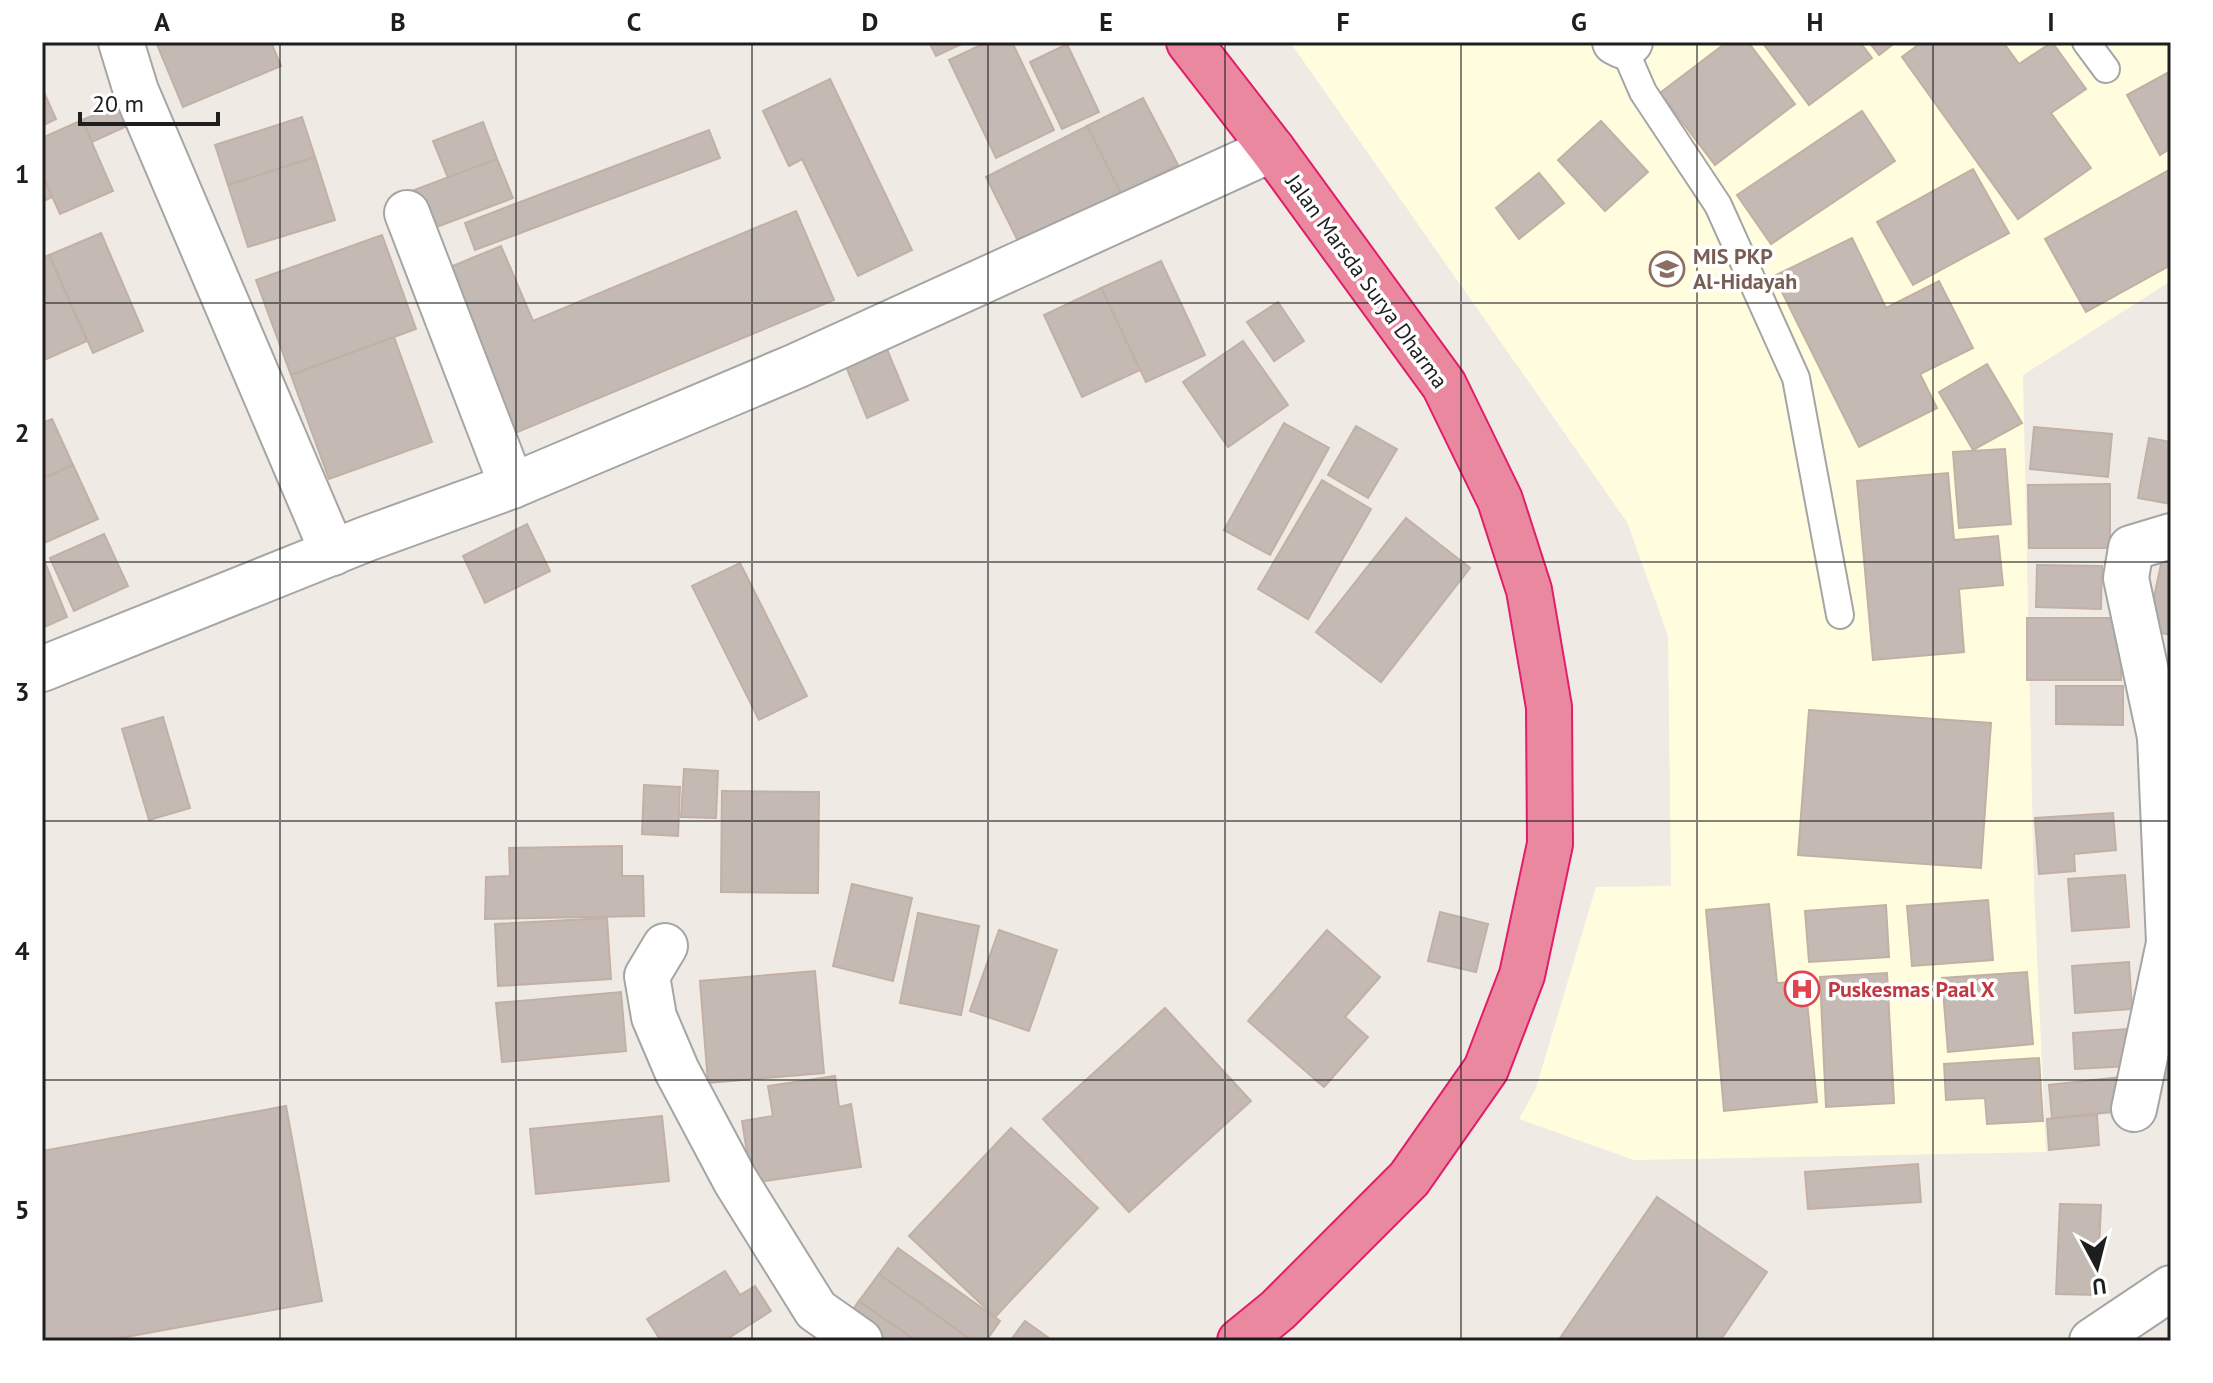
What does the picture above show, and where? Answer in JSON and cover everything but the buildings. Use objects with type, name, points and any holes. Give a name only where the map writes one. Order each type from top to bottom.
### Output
[{"type":"highway","name":"Jalan Marsda Surya Dharma","points":[[1189,42],[1272,149],[1444,385],[1500,500],[1529,590],[1549,707],[1550,844],[1522,975],[1486,1069],[1409,1179],[1278,1310],[1240,1341]]},
{"type":"street","points":[[121,42],[142,106],[333,553]]},
{"type":"street","points":[[42,669],[381,533],[512,486],[796,366],[1272,149]]},
{"type":"street","points":[[407,213],[512,486]]},
{"type":"street","points":[[2134,1109],[2170,943],[2166,738],[2126,578],[2131,548],[2171,536]]},
{"type":"street","points":[[665,946],[647,976],[654,1017],[677,1071],[735,1180],[816,1310],[860,1341]]},
{"type":"street","points":[[2092,1341],[2171,1288]]},
{"type":"lane","points":[[2086,42],[2106,69]]},
{"type":"lane","points":[[1623,43],[1643,92],[1718,205],[1796,378],[1840,615]]},
{"type":"shaded area","points":[[1290,42],[2171,42],[2171,281],[2023,375],[2034,891],[2046,1152],[1634,1160],[1519,1119],[1536,1088],[1596,887],[1671,886],[1668,636],[1627,522]]},
{"type":"place","name":"MIS PKP Al-Hidayah","points":[[1667,269]]},
{"type":"place","name":"Puskesmas Paal X","points":[[1802,989]]}]
